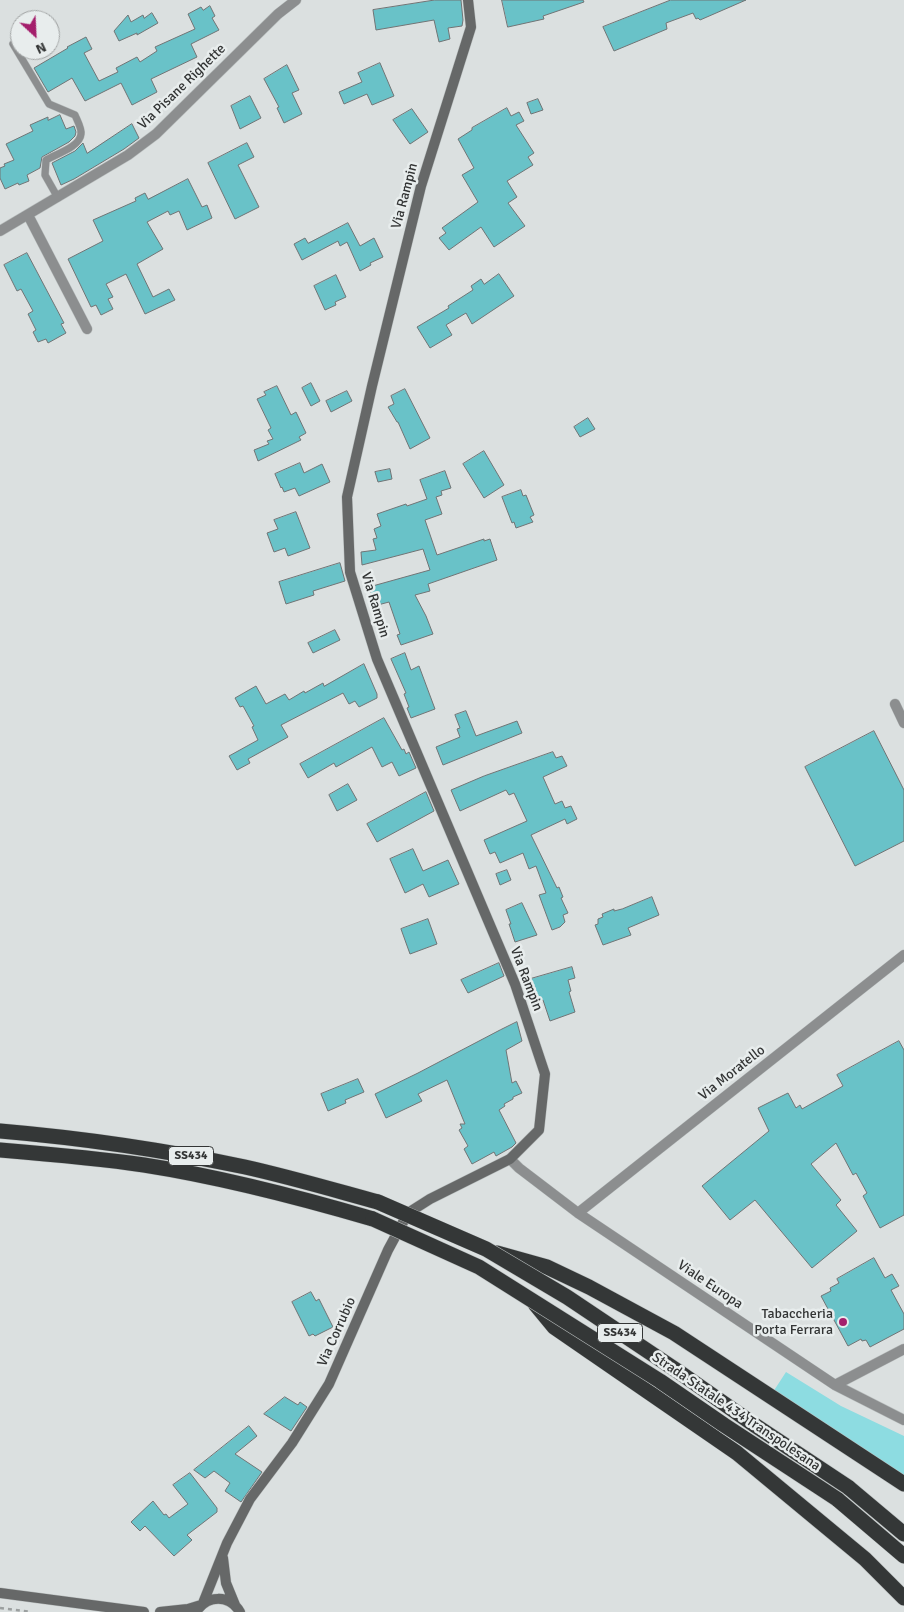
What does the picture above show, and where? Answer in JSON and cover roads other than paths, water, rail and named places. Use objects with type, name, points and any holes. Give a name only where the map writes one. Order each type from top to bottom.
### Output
[{"type":"highway","name":"Strada Statale 434 Transpolesana","points":[[0,1131],[174,1153],[248,1168],[378,1202],[486,1250],[567,1297],[680,1372],[756,1426],[848,1487],[904,1534]]},
{"type":"highway","name":"Strada Statale 434 Transpolesana","points":[[0,1150],[144,1165],[246,1185],[308,1200],[373,1219],[479,1267],[531,1299],[660,1381],[837,1498],[904,1556]]},
{"type":"highway","points":[[486,1250],[547,1267],[589,1287],[674,1333],[904,1484]]},
{"type":"highway","points":[[531,1299],[554,1327],[737,1454],[865,1559],[904,1598]]},
{"type":"street","name":"Via Pisane Righette","points":[[0,232],[58,198],[156,134],[278,14],[296,0]]},
{"type":"street","name":"Via Rampin","points":[[468,0],[471,27],[421,186],[374,376],[347,497],[350,572],[377,658],[515,984],[545,1074],[539,1130],[510,1159]]},
{"type":"street","points":[[28,216],[87,329]]},
{"type":"street","points":[[895,704],[904,723]]},
{"type":"street","name":"Via Moratello","points":[[578,1213],[904,954]]},
{"type":"street","name":"Viale Europa","points":[[510,1159],[578,1213],[835,1385],[904,1420]]},
{"type":"street","name":"Via Corrubio","points":[[200,1607],[227,1543],[250,1499],[292,1443],[329,1384],[388,1250],[408,1213],[430,1199],[510,1159]]},
{"type":"street","points":[[835,1385],[904,1349]]},
{"type":"street","name":"Via Corrubio","points":[[223,1556],[226,1583],[238,1609]]},
{"type":"street","points":[[0,1593],[144,1612]]},
{"type":"street","points":[[160,1612],[200,1607],[214,1599],[220,1598],[226,1599],[238,1609]]},
{"type":"lane","points":[[23,60],[49,104],[75,115],[82,132],[79,141],[74,146],[46,160],[45,174],[58,198]]},
{"type":"place","name":"Tabaccheria Porta Ferrara","points":[[843,1322]]}]
